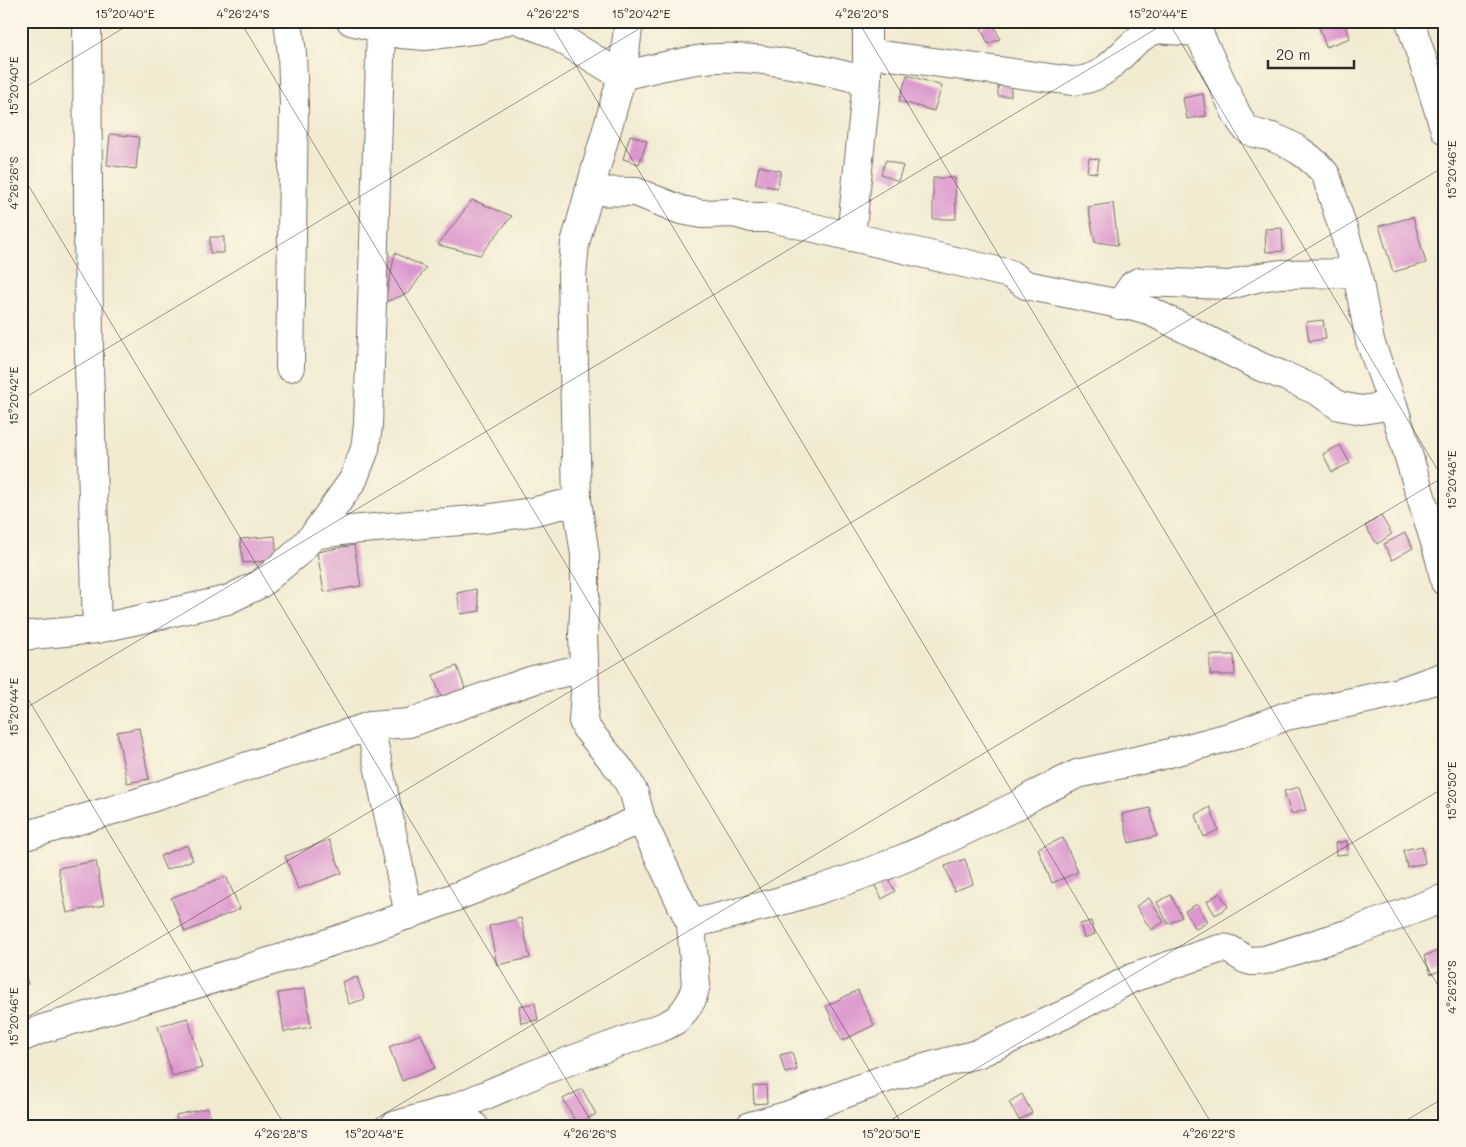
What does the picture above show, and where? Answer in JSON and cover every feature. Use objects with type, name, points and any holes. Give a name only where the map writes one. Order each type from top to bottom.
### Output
[{"type":"street","points":[[86,21],[89,365],[97,629]]},
{"type":"street","points":[[288,21],[292,53],[294,105],[290,367]]},
{"type":"street","points":[[351,21],[401,34],[425,36],[465,26],[480,29],[505,21]]},
{"type":"street","points":[[521,21],[552,33],[622,76],[698,60],[743,58],[781,62],[867,81]]},
{"type":"street","points":[[394,1126],[464,1117],[547,1069],[665,1026],[676,1020],[692,999],[696,984],[691,924],[641,819],[634,794],[627,780],[582,721],[585,691],[583,668],[585,555],[577,501],[572,276],[575,242],[622,76],[629,21]]},
{"type":"street","points":[[851,237],[867,81],[867,21]]},
{"type":"street","points":[[1410,21],[1445,130]]},
{"type":"street","points":[[867,53],[1083,81],[1093,78],[1116,61],[1139,38],[1152,30],[1195,27],[1237,115],[1246,128],[1256,134],[1271,137],[1298,151],[1320,167],[1326,175],[1357,272],[1370,341],[1394,405],[1440,559],[1445,582]]},
{"type":"street","points":[[21,636],[97,629],[226,600],[260,584],[296,554],[314,535],[353,480],[366,449],[368,425],[381,29]]},
{"type":"street","points":[[589,191],[636,192],[681,210],[702,214],[734,213],[752,218],[772,218],[1010,274],[1026,285],[1152,312],[1261,368],[1287,377],[1319,392],[1339,406],[1362,410],[1394,405]]},
{"type":"street","points":[[1119,305],[1133,285],[1139,282],[1230,285],[1280,274],[1357,272]]},
{"type":"street","points":[[314,535],[350,530],[485,519],[531,512],[577,501]]},
{"type":"street","points":[[21,838],[130,805],[370,726],[409,723],[533,680],[583,668]]},
{"type":"street","points":[[691,924],[774,904],[902,860],[1016,806],[1077,774],[1240,734],[1286,716],[1400,692],[1445,676]]},
{"type":"street","points":[[370,726],[409,915]]},
{"type":"street","points":[[21,1038],[42,1029],[254,966],[409,915],[490,884],[641,819]]},
{"type":"street","points":[[750,1126],[786,1116],[887,1078],[977,1054],[1063,1015],[1132,978],[1225,947],[1252,961],[1265,960],[1353,932],[1445,898]]},
{"type":"building","points":[[1317,21],[1344,21],[1350,38],[1326,47]]},
{"type":"building","points":[[993,23],[1000,39],[988,44],[981,28]]},
{"type":"building","points":[[907,75],[942,86],[934,111],[899,101]]},
{"type":"building","points":[[1011,85],[1011,96],[998,96],[998,86]]},
{"type":"building","points":[[1203,94],[1206,116],[1187,119],[1183,98]]},
{"type":"building","points":[[110,134],[139,137],[136,169],[107,165]]},
{"type":"building","points":[[630,135],[647,141],[639,164],[623,159]]},
{"type":"building","points":[[1089,158],[1099,159],[1097,173],[1087,172]]},
{"type":"building","points":[[886,160],[903,166],[898,181],[881,174]]},
{"type":"building","points":[[759,166],[781,171],[777,188],[755,184]]},
{"type":"building","points":[[933,178],[955,178],[956,219],[933,219]]},
{"type":"building","points":[[472,200],[512,216],[480,255],[438,245]]},
{"type":"building","points":[[1113,203],[1118,245],[1095,242],[1088,207]]},
{"type":"building","points":[[1413,217],[1426,263],[1393,272],[1379,226]]},
{"type":"building","points":[[1282,228],[1283,251],[1266,252],[1265,229]]},
{"type":"building","points":[[210,237],[224,237],[224,253],[210,253]]},
{"type":"building","points":[[395,253],[426,268],[409,293],[385,302]]},
{"type":"building","points":[[1323,320],[1326,339],[1309,341],[1306,322]]},
{"type":"building","points":[[1340,445],[1350,463],[1332,472],[1323,454]]},
{"type":"building","points":[[1381,516],[1392,534],[1377,544],[1365,526]]},
{"type":"building","points":[[1405,533],[1413,548],[1392,560],[1384,544]]},
{"type":"building","points":[[275,536],[277,560],[243,563],[240,539]]},
{"type":"building","points":[[354,545],[361,586],[324,592],[317,552]]},
{"type":"building","points":[[476,589],[480,611],[461,614],[457,593]]},
{"type":"building","points":[[1210,655],[1234,655],[1235,675],[1210,675]]},
{"type":"building","points":[[457,666],[466,691],[442,700],[433,675]]},
{"type":"building","points":[[139,728],[149,779],[127,783],[117,732]]},
{"type":"building","points":[[1299,787],[1306,810],[1291,814],[1284,791]]},
{"type":"building","points":[[1210,807],[1218,830],[1204,837],[1196,815]]},
{"type":"building","points":[[1150,808],[1157,836],[1129,843],[1122,814]]},
{"type":"building","points":[[1063,838],[1078,872],[1052,883],[1038,849]]},
{"type":"building","points":[[329,840],[342,873],[298,889],[285,856]]},
{"type":"building","points":[[1347,841],[1348,854],[1336,855],[1335,843]]},
{"type":"building","points":[[187,845],[193,860],[166,870],[160,856]]},
{"type":"building","points":[[1422,846],[1425,863],[1407,867],[1403,850]]},
{"type":"building","points":[[965,859],[973,884],[954,891],[945,866]]},
{"type":"building","points":[[96,861],[104,905],[67,913],[58,868]]},
{"type":"building","points":[[226,876],[240,909],[185,932],[171,898]]},
{"type":"building","points":[[887,877],[895,891],[882,899],[874,884]]},
{"type":"building","points":[[1220,893],[1228,907],[1215,915],[1207,901]]},
{"type":"building","points":[[1171,895],[1182,917],[1168,924],[1157,902]]},
{"type":"building","points":[[1149,898],[1164,922],[1151,930],[1136,906]]},
{"type":"building","points":[[1197,904],[1208,922],[1196,929],[1185,911]]},
{"type":"building","points":[[521,918],[530,958],[497,965],[489,926]]},
{"type":"building","points":[[1091,921],[1095,934],[1084,938],[1080,924]]},
{"type":"building","points":[[1445,948],[1445,969],[1431,974],[1424,956]]},
{"type":"building","points":[[21,964],[28,984],[21,986]]},
{"type":"building","points":[[357,977],[365,999],[349,1004],[342,982]]},
{"type":"building","points":[[305,989],[311,1027],[284,1032],[278,993]]},
{"type":"building","points":[[858,990],[874,1025],[842,1041],[826,1006]]},
{"type":"building","points":[[535,1003],[538,1020],[521,1023],[519,1006]]},
{"type":"building","points":[[188,1018],[202,1068],[172,1076],[158,1026]]},
{"type":"building","points":[[421,1034],[435,1068],[402,1081],[389,1047]]},
{"type":"building","points":[[792,1052],[797,1070],[785,1073],[780,1055]]},
{"type":"building","points":[[766,1085],[767,1103],[754,1104],[753,1086]]},
{"type":"building","points":[[582,1089],[596,1114],[577,1124],[563,1099]]},
{"type":"building","points":[[1022,1094],[1032,1113],[1019,1120],[1009,1102]]},
{"type":"building","points":[[208,1108],[212,1126],[178,1126],[176,1115]]}]
